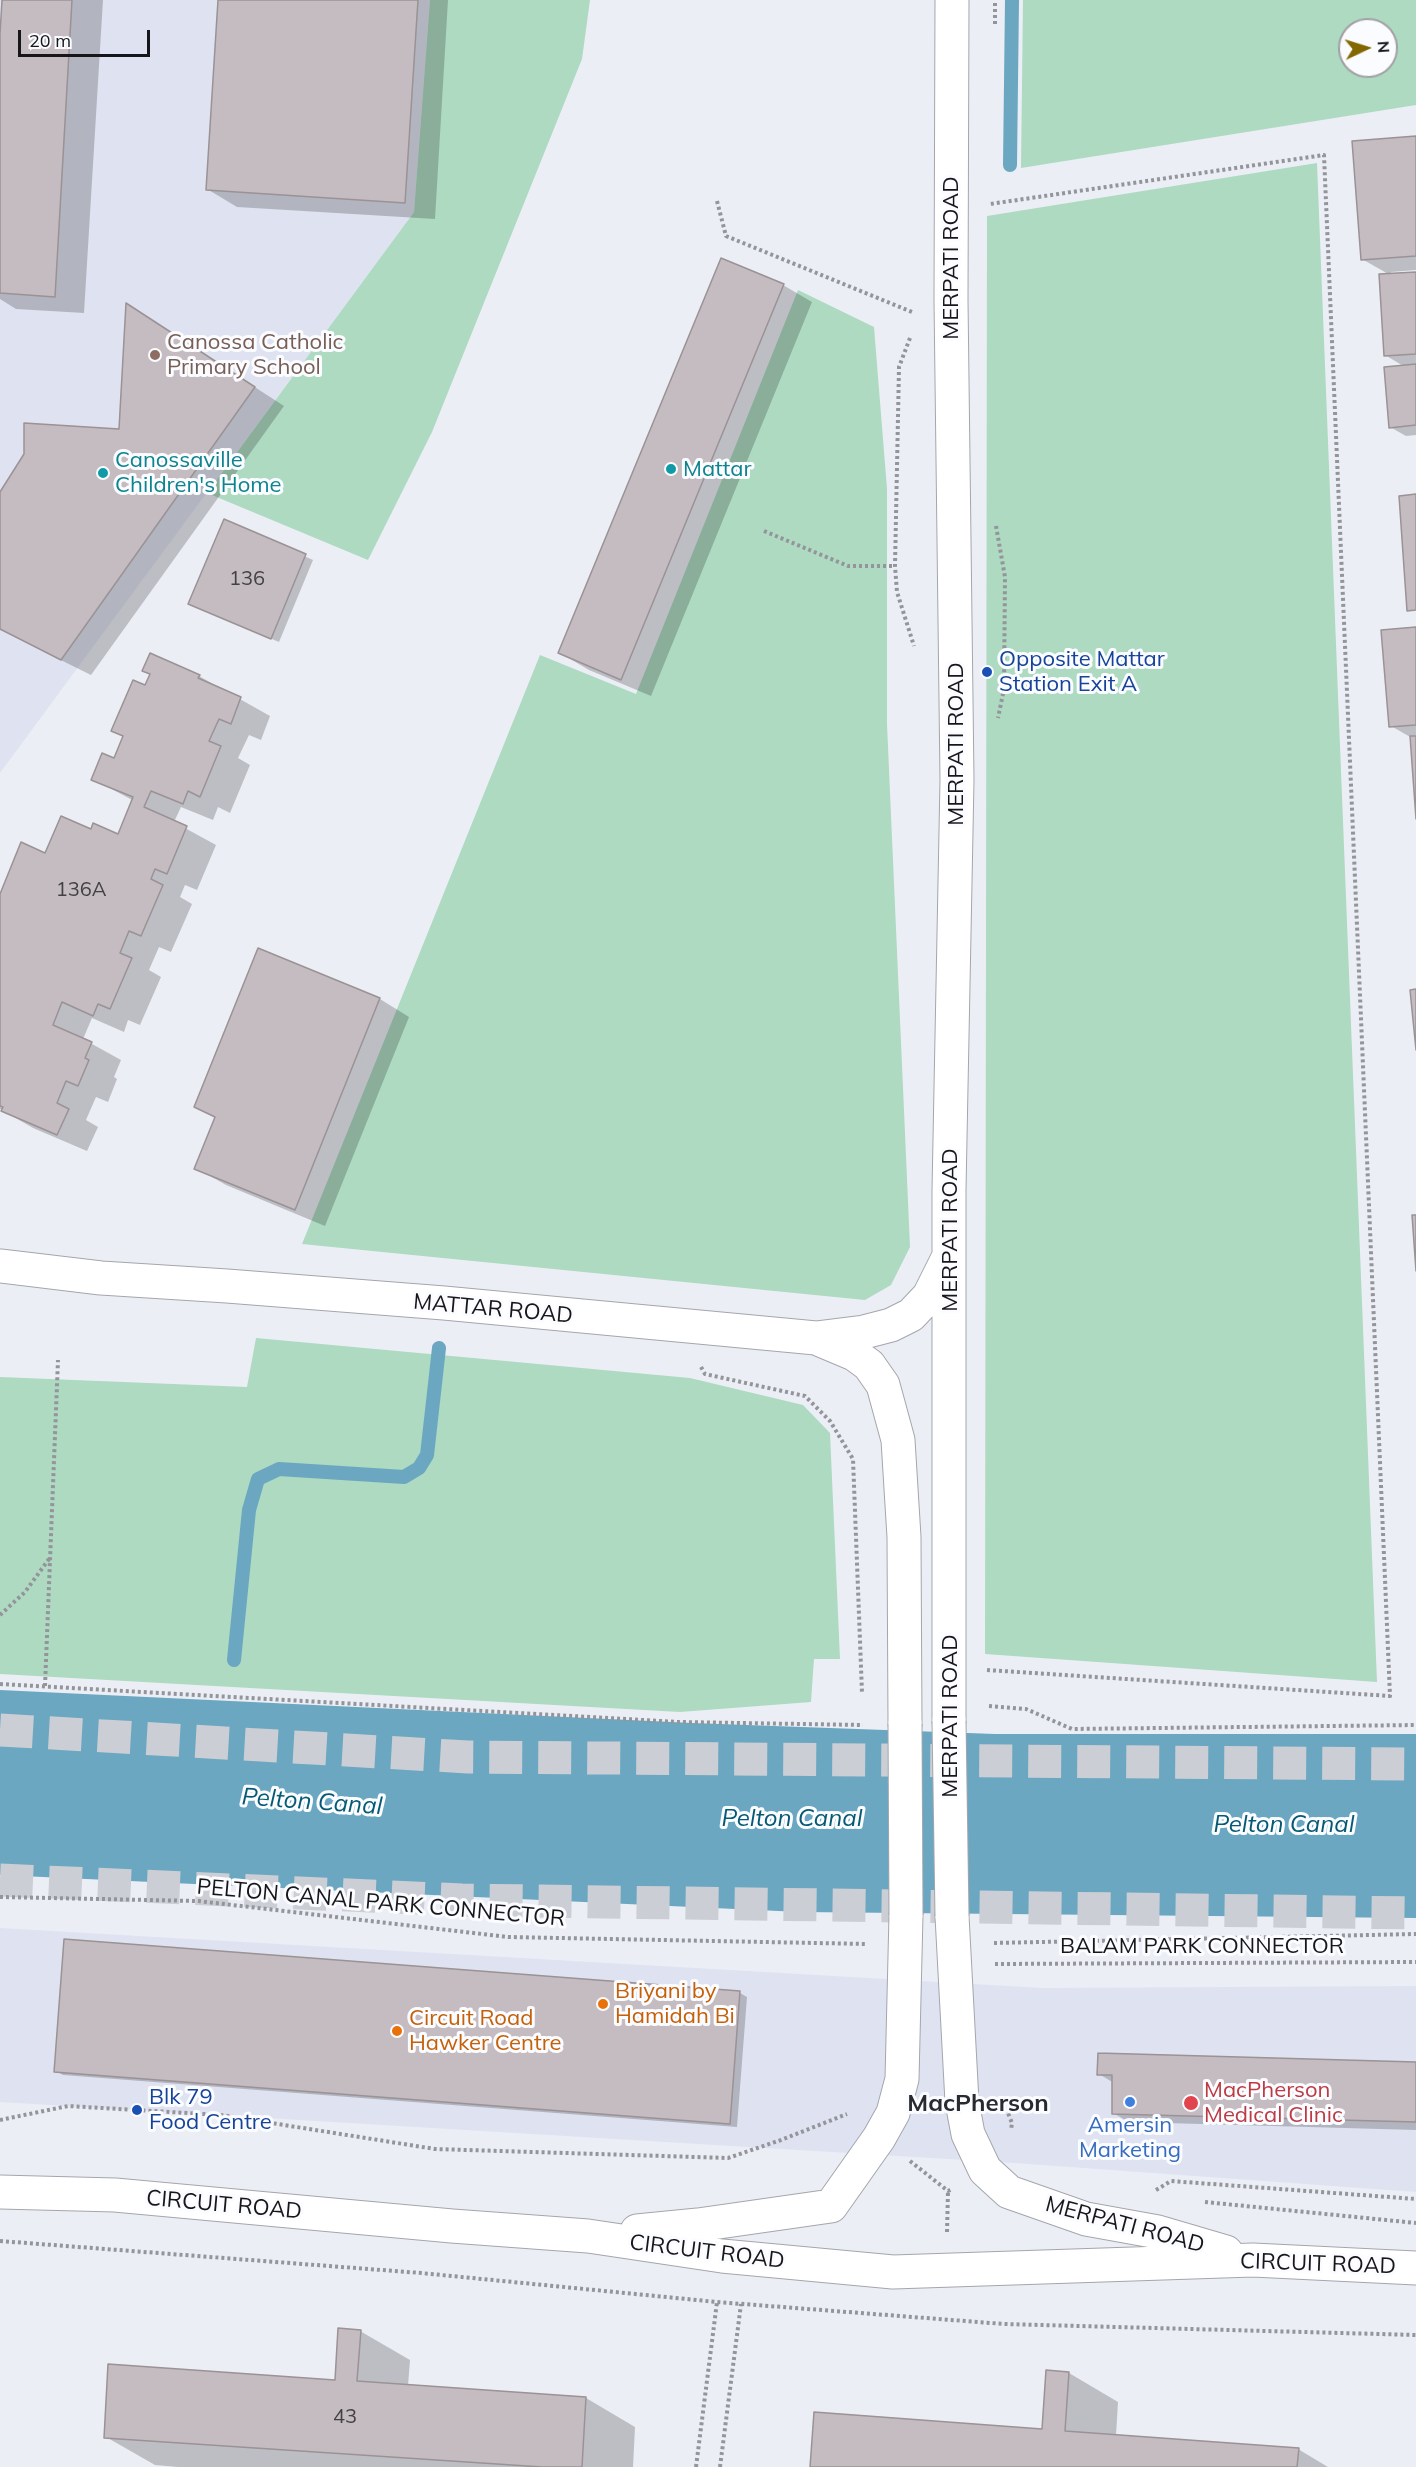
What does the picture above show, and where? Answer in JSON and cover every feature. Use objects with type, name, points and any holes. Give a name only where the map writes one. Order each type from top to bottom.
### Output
[{"type":"street","name":"MERPATI ROAD","points":[[952,0],[951,300],[957,780],[949,1190],[950,1721],[952,1916],[962,2102],[968,2134],[985,2170],[1009,2192],[1086,2219],[1158,2232],[1253,2260]]},
{"type":"street","name":"MATTAR ROAD","points":[[0,1266],[101,1278],[444,1303],[816,1338],[864,1332],[891,1325],[911,1315],[929,1296],[950,1256]]},
{"type":"street","name":"MERPATI ROAD","points":[[588,2236],[698,2225],[831,2206],[879,2138],[893,2113],[902,2079],[906,1915],[904,1537],[898,1440],[883,1385],[869,1365],[854,1354],[816,1338]]},
{"type":"street","name":"CIRCUIT ROAD","points":[[0,2192],[115,2195],[588,2236],[722,2256],[893,2272],[1253,2260],[1416,2268]]},
{"type":"path","points":[[981,1669],[1390,1696],[1324,155],[989,204]]},
{"type":"path","points":[[717,201],[726,236],[919,315]]},
{"type":"path","points":[[911,336],[899,367],[895,566],[897,592],[917,656]]},
{"type":"path","points":[[764,531],[848,566],[895,566]]},
{"type":"path","points":[[696,1358],[705,1374],[805,1396],[830,1421],[853,1459],[862,1700]]},
{"type":"path","points":[[45,1686],[58,1360]]},
{"type":"path","points":[[0,1615],[25,1592],[50,1558]]},
{"type":"path","points":[[0,1684],[679,1722],[863,1726],[863,1719]]},
{"type":"path","points":[[983,1706],[1026,1709],[1072,1730],[1416,1725]]},
{"type":"path","name":"PELTON CANAL PARK CONNECTOR","points":[[0,1897],[198,1901],[508,1936],[868,1944]]},
{"type":"path","points":[[987,1943],[1416,1934]]},
{"type":"path","name":"BALAM PARK CONNECTOR","points":[[988,1964],[1416,1962]]},
{"type":"path","points":[[0,2120],[68,2106],[221,2115],[435,2149],[728,2158],[847,2114],[948,2191],[985,2170]]},
{"type":"path","points":[[1154,2191],[1172,2181],[1416,2199]]},
{"type":"path","points":[[1204,2202],[1416,2223]]},
{"type":"path","points":[[0,2241],[421,2273],[717,2302],[1004,2324],[1416,2335]]},
{"type":"path","points":[[696,2467],[717,2302]]},
{"type":"path","points":[[720,2467],[741,2304]]},
{"type":"shaded area","name":"Canossa Catholic Primary School","points":[[0,0],[430,0],[414,212],[0,773]]},
{"type":"shaded area","points":[[0,1928],[1043,1988],[1416,1986],[1416,2192],[1014,2163],[0,2102]]},
{"type":"green space","points":[[430,0],[590,0],[582,59],[432,432],[368,560],[207,493],[414,212]]},
{"type":"green space","points":[[1023,0],[1416,0],[1416,105],[1021,168]]},
{"type":"green space","points":[[1317,163],[1377,1682],[985,1654],[987,216]]},
{"type":"green space","points":[[798,290],[874,327],[887,489],[887,724],[910,1247],[891,1285],[865,1300],[302,1244],[540,655],[636,694]]},
{"type":"green space","points":[[256,1338],[690,1378],[803,1405],[830,1433],[840,1659],[814,1659],[811,1702],[680,1712],[0,1674],[0,1377],[247,1387]]},
{"type":"water","name":"Pelton Canal","points":[[0,1690],[692,1723],[995,1734],[1416,1734],[1416,1918],[800,1912],[0,1875]]},
{"type":"building","points":[[2,0],[72,0],[55,297],[0,293]]},
{"type":"building","points":[[218,0],[418,0],[405,203],[206,190]]},
{"type":"building","points":[[1416,136],[1416,256],[1361,260],[1352,141]]},
{"type":"building","name":"Mattar","points":[[721,258],[784,284],[621,680],[558,653]]},
{"type":"building","points":[[1416,272],[1416,354],[1384,356],[1379,274]]},
{"type":"building","name":"Canossaville Children's Home","points":[[126,303],[255,387],[61,660],[0,629],[0,492],[24,454],[24,423],[119,429]]},
{"type":"building","points":[[1416,364],[1416,425],[1389,428],[1384,367]]},
{"type":"building","points":[[1416,494],[1416,610],[1407,611],[1399,496]]},
{"type":"building","points":[[224,519],[306,554],[271,639],[188,604]]},
{"type":"building","points":[[1416,627],[1416,725],[1389,727],[1381,630]]},
{"type":"building","points":[[150,653],[200,675],[198,678],[241,697],[231,724],[219,719],[209,741],[221,746],[200,797],[188,791],[183,804],[151,791],[144,807],[187,826],[167,874],[155,869],[151,879],[163,885],[141,936],[129,931],[120,953],[132,958],[110,1009],[98,1004],[93,1016],[62,1002],[53,1025],[92,1042],[85,1058],[89,1060],[78,1086],[66,1081],[57,1103],[69,1109],[57,1135],[1,1111],[3,1107],[0,1106],[0,894],[21,842],[45,853],[61,816],[91,829],[93,823],[118,834],[133,797],[91,780],[102,753],[114,758],[123,736],[111,731],[133,680],[145,685],[150,674],[142,671]]},
{"type":"building","points":[[1410,736],[1416,736],[1416,819]]},
{"type":"building","points":[[258,948],[380,998],[295,1210],[194,1169],[215,1117],[194,1107]]},
{"type":"building","points":[[1416,989],[1416,1050],[1410,990]]},
{"type":"building","points":[[1412,1215],[1416,1215],[1416,1271]]},
{"type":"building","name":"Circuit Road Hawker Centre","points":[[64,1939],[740,1991],[730,2124],[54,2072]]},
{"type":"building","points":[[1098,2053],[1416,2062],[1416,2122],[1112,2114],[1112,2075],[1097,2075]]},
{"type":"building","points":[[338,2328],[361,2330],[357,2381],[586,2397],[582,2467],[542,2467],[104,2438],[108,2364],[335,2380]]},
{"type":"building","points":[[1046,2370],[1069,2372],[1065,2431],[1299,2448],[1297,2467],[810,2467],[814,2412],[1042,2429]]},
{"type":"waterway","points":[[1010,165],[1012,0]]},
{"type":"waterway","points":[[234,1660],[249,1510],[258,1479],[279,1469],[404,1477],[419,1468],[427,1455],[439,1348]]},
{"type":"tunnel","points":[[0,1730],[468,1757],[1416,1764]]},
{"type":"tunnel","points":[[0,1880],[462,1900],[1416,1913]]},
{"type":"place","name":"Canossa Catholic Primary School","points":[[155,355]]},
{"type":"place","name":"Mattar","points":[[671,469]]},
{"type":"place","name":"Canossaville Children's Home","points":[[103,473]]},
{"type":"place","name":"Opposite Mattar Station Exit A","points":[[987,672]]},
{"type":"place","name":"Briyani by Hamidah Bi","points":[[603,2004]]},
{"type":"place","name":"Circuit Road Hawker Centre","points":[[397,2031]]},
{"type":"place","name":"Amersin Marketing","points":[[1130,2102]]},
{"type":"place","name":"MacPherson Medical Clinic","points":[[1191,2103]]},
{"type":"place","name":"Blk 79 Food Centre","points":[[137,2110]]},
{"type":"district","name":"MacPherson","points":[[978,2104]]}]
